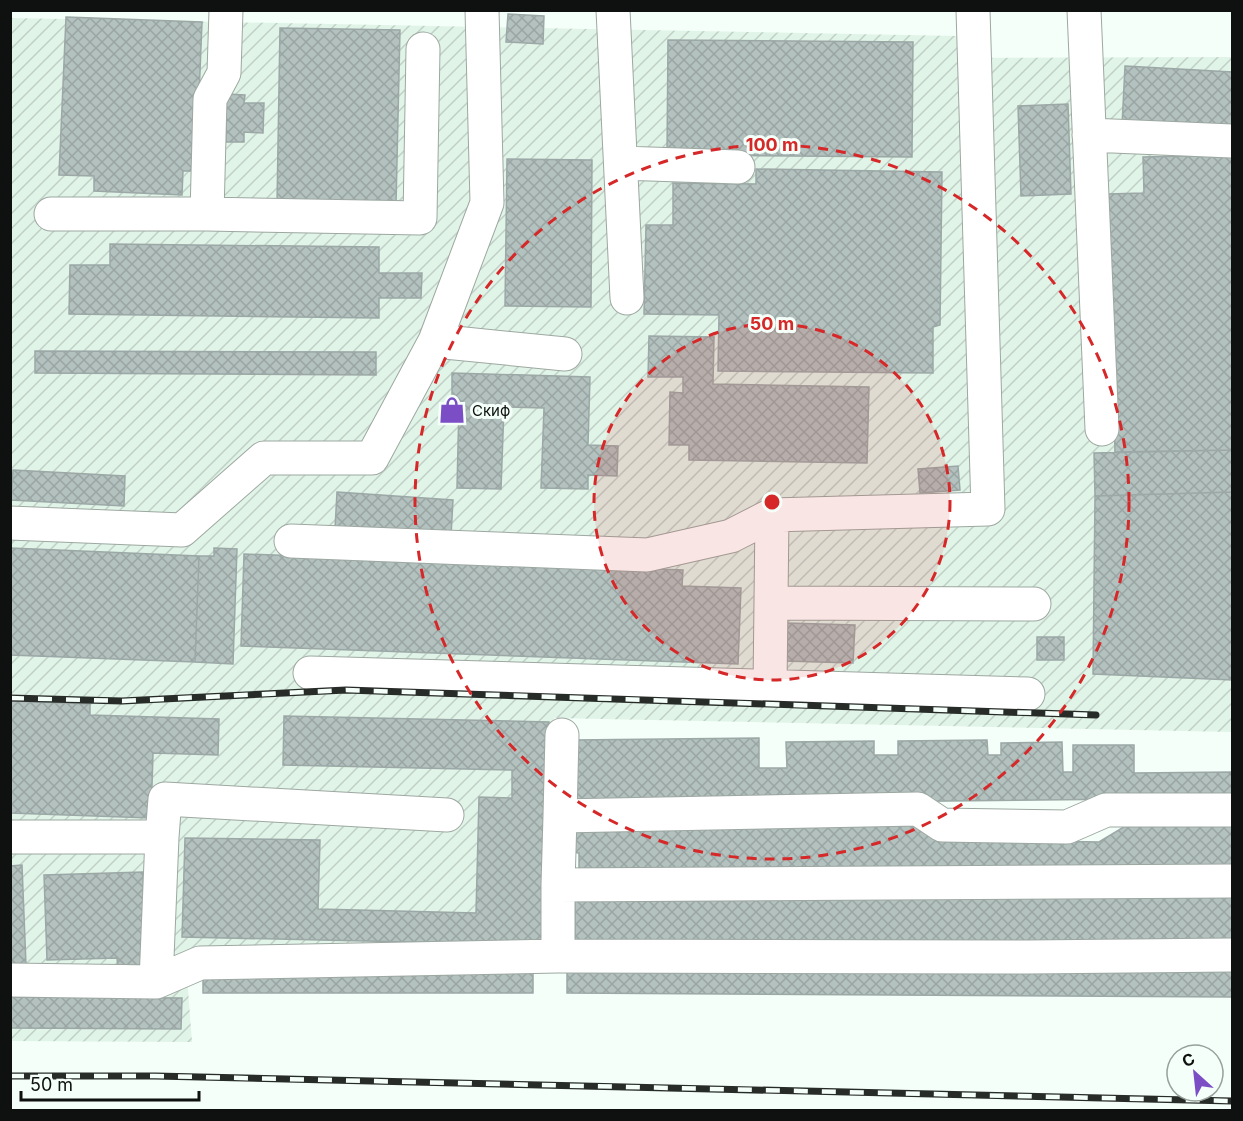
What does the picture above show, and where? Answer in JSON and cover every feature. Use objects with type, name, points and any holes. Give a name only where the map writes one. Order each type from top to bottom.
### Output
[{"type":"lane","points":[[207,214],[210,99],[225,73],[226,10]]},
{"type":"lane","points":[[10,523],[182,530],[264,458],[372,458],[435,341],[487,203],[482,10]]},
{"type":"lane","points":[[613,10],[627,297]]},
{"type":"lane","points":[[291,541],[647,555],[731,536],[772,515],[988,509],[973,10]]},
{"type":"lane","points":[[1084,10],[1102,429]]},
{"type":"lane","points":[[51,214],[420,218],[423,49]]},
{"type":"lane","points":[[1089,135],[1233,141]]},
{"type":"lane","points":[[621,163],[738,167]]},
{"type":"lane","points":[[435,341],[565,354]]},
{"type":"lane","points":[[770,687],[772,515]]},
{"type":"lane","points":[[771,603],[1034,604]]},
{"type":"lane","points":[[310,674],[1028,694]]},
{"type":"lane","points":[[558,956],[562,735]]},
{"type":"lane","points":[[156,982],[165,799],[447,815]]},
{"type":"lane","points":[[560,816],[918,809],[942,825],[1067,827],[1106,810],[1233,810]]},
{"type":"lane","points":[[10,837],[162,837]]},
{"type":"lane","points":[[558,885],[1233,881]]},
{"type":"lane","points":[[10,980],[156,982],[200,963],[558,956],[1233,955]]},
{"type":"shaded area","points":[[11,18],[957,36],[958,58],[1232,57],[1232,732],[554,718],[550,951],[185,950],[192,1042],[11,1041]]},
{"type":"building","points":[[508,14],[544,16],[543,44],[506,42]]},
{"type":"building","points":[[66,17],[202,22],[196,171],[183,171],[182,195],[94,191],[94,176],[59,175]]},
{"type":"building","points":[[280,28],[400,30],[396,205],[277,204]]},
{"type":"building","points":[[668,40],[913,42],[912,157],[667,155]]},
{"type":"building","points":[[1125,66],[1232,72],[1232,132],[1122,126]]},
{"type":"building","points":[[226,94],[245,95],[244,103],[264,103],[263,133],[244,132],[244,142],[226,142]]},
{"type":"building","points":[[1068,104],[1071,194],[1021,196],[1018,106]]},
{"type":"building","points":[[1232,155],[1232,450],[1115,452],[1108,194],[1144,193],[1143,157]]},
{"type":"building","points":[[507,159],[592,160],[591,307],[505,306]]},
{"type":"building","points":[[756,169],[942,172],[940,325],[933,327],[933,373],[718,371],[719,315],[644,314],[646,225],[673,225],[673,183],[756,184]]},
{"type":"building","points":[[110,244],[379,247],[379,273],[422,273],[421,298],[379,298],[379,318],[69,314],[70,265],[110,265]]},
{"type":"building","points":[[649,336],[714,337],[713,384],[869,387],[867,463],[689,460],[689,445],[669,445],[670,392],[683,393],[683,377],[648,377]]},
{"type":"building","points":[[35,351],[376,352],[376,375],[35,373]]},
{"type":"building","points":[[452,373],[590,377],[588,445],[618,446],[617,476],[588,475],[588,489],[541,488],[544,408],[504,407],[501,489],[457,488],[459,405],[452,404]]},
{"type":"building","points":[[1232,450],[1232,492],[1095,496],[1094,453]]},
{"type":"building","points":[[958,466],[960,490],[920,493],[918,469]]},
{"type":"building","points":[[13,470],[125,476],[124,506],[11,500]]},
{"type":"building","points":[[337,492],[453,500],[451,536],[335,529]]},
{"type":"building","points":[[1232,492],[1232,680],[1093,674],[1095,496]]},
{"type":"building","points":[[10,548],[199,556],[195,662],[10,655]]},
{"type":"building","points":[[214,548],[237,549],[233,664],[195,662],[199,556],[214,556]]},
{"type":"building","points":[[244,554],[683,570],[682,586],[741,588],[738,664],[241,646]]},
{"type":"building","points":[[786,623],[855,625],[853,663],[784,661]]},
{"type":"building","points":[[1037,637],[1064,637],[1064,660],[1037,660]]},
{"type":"building","points":[[10,701],[90,704],[90,715],[219,719],[218,755],[153,753],[151,818],[10,813]]},
{"type":"building","points":[[284,716],[549,722],[543,945],[182,937],[185,838],[320,840],[318,909],[476,913],[479,797],[512,798],[512,770],[283,765]]},
{"type":"building","points":[[759,738],[759,768],[787,768],[786,742],[874,741],[874,755],[898,755],[898,741],[987,740],[988,755],[1001,755],[1001,743],[1062,742],[1063,772],[1073,772],[1073,745],[1134,745],[1134,773],[1232,772],[1232,798],[574,805],[573,740]]},
{"type":"building","points":[[910,818],[938,839],[1099,842],[1127,825],[1232,824],[1232,871],[579,875],[579,853],[568,852],[570,825]]},
{"type":"building","points":[[22,865],[26,965],[10,965],[10,866]]},
{"type":"building","points":[[143,872],[146,967],[118,968],[117,958],[47,960],[44,875]]},
{"type":"building","points":[[1232,896],[1232,949],[575,950],[575,897]]},
{"type":"building","points":[[567,964],[1232,967],[1232,997],[567,993]]},
{"type":"building","points":[[203,969],[533,969],[533,993],[203,993]]},
{"type":"building","points":[[10,997],[182,998],[181,1029],[10,1028]]},
{"type":"railway","points":[[10,698],[122,701],[346,690],[1096,715]]},
{"type":"railway","points":[[10,1076],[155,1076],[1232,1101]]},
{"type":"place","name":"Скиф","points":[[452,410]]}]
